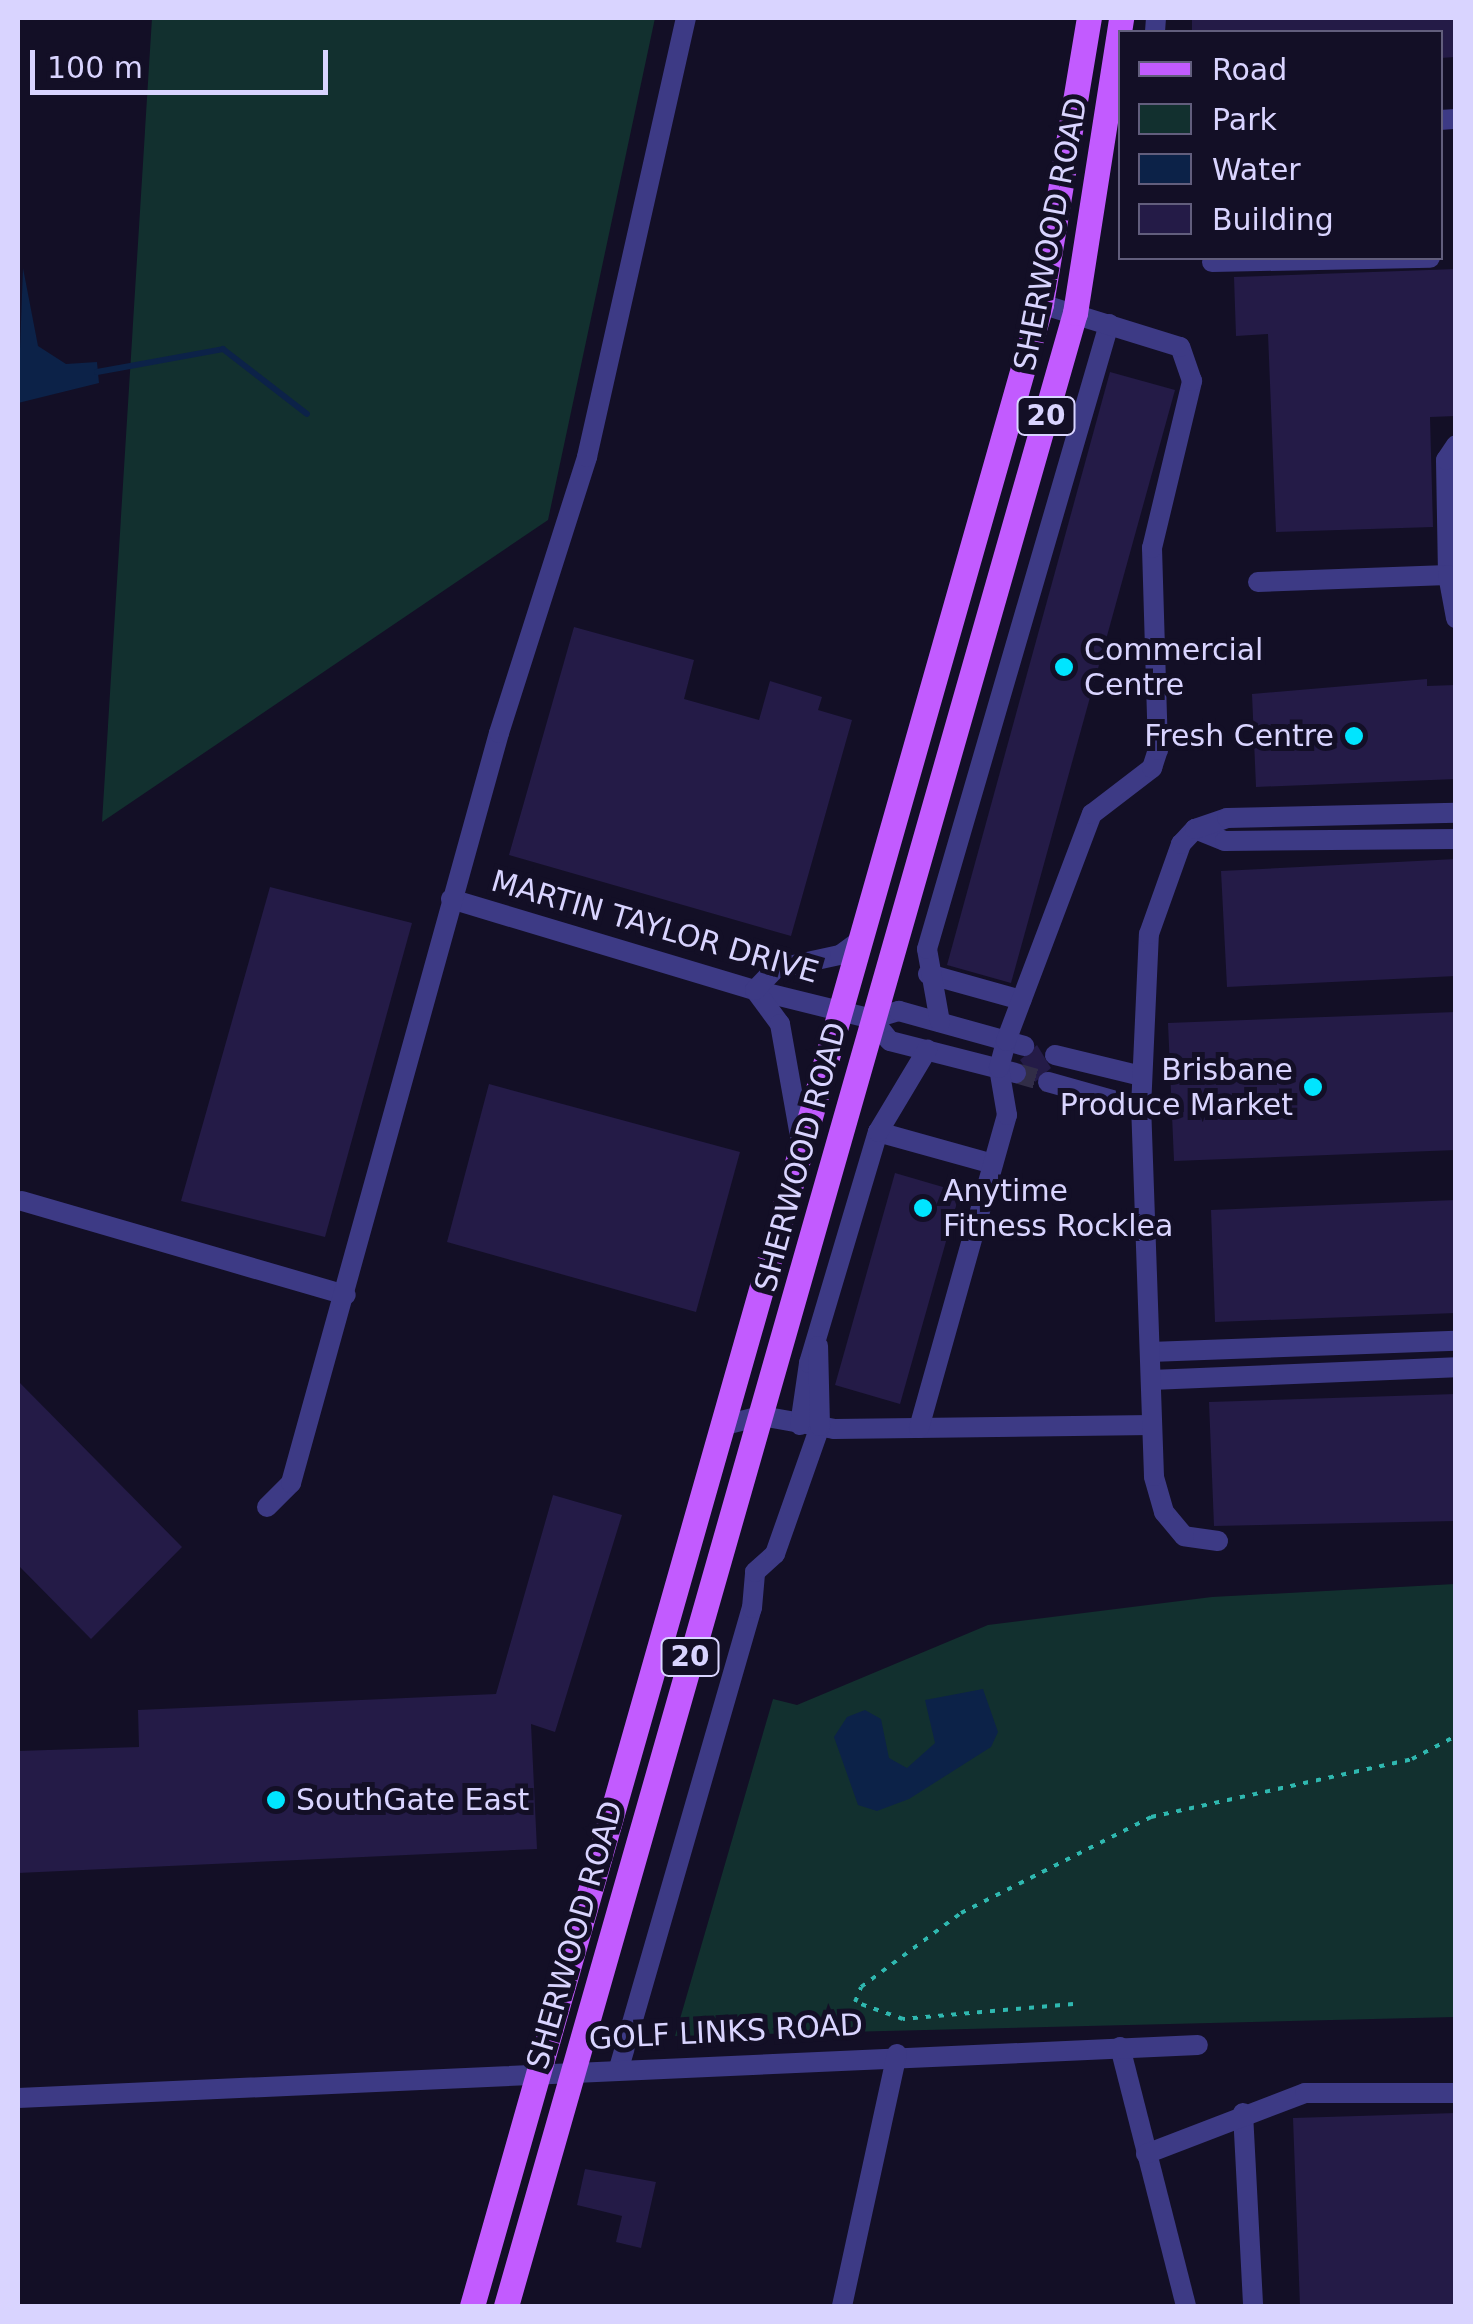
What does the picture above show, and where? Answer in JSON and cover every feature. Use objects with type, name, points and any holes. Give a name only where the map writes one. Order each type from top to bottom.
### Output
[{"type":"main road","name":"SHERWOOD ROAD","points":[[472,2306],[532,2070],[725,1425],[1042,304],[1088,18]]},
{"type":"main road","name":"SHERWOOD ROAD","points":[[506,2306],[569,2069],[762,1416],[1074,313],[1118,43]]},
{"type":"street","points":[[267,1507],[291,1483],[346,1295],[451,899],[587,457],[686,18]]},
{"type":"street","points":[[1212,262],[1321,260]]},
{"type":"street","points":[[919,1428],[1008,1104],[1008,1070],[1021,1000],[1092,814],[1157,761],[1152,548],[1192,381],[1180,347],[1042,304]]},
{"type":"street","points":[[940,1022],[928,974],[950,866],[1109,324]]},
{"type":"street","points":[[1456,445],[1446,460],[1448,576],[1456,618]]},
{"type":"street","points":[[1258,582],[1448,576]]},
{"type":"street","points":[[1218,1542],[1184,1536],[1164,1512],[1152,1426],[1141,1108],[1149,934],[1181,844],[1195,829],[1227,818],[1456,813]]},
{"type":"street","points":[[1195,829],[1225,842],[1456,839]]},
{"type":"street","points":[[916,862],[950,866]]},
{"type":"street","name":"MARTIN TAYLOR DRIVE","points":[[451,899],[754,990],[872,1019]]},
{"type":"street","points":[[802,1149],[780,1024],[754,990],[775,969],[840,955],[863,938]]},
{"type":"street","points":[[928,974],[1021,1000]]},
{"type":"street","points":[[1008,1070],[890,1041],[872,1019],[899,1011],[1014,1044]]},
{"type":"street","points":[[712,1584],[755,1572],[776,1554],[810,1426],[818,1346],[878,1132],[927,1050]]},
{"type":"street","points":[[1055,1056],[1142,1076]]},
{"type":"street","points":[[1048,1082],[1141,1108]]},
{"type":"street","points":[[878,1132],[993,1164]]},
{"type":"street","points":[[22,1201],[346,1295]]},
{"type":"street","points":[[1150,1352],[1456,1341]]},
{"type":"street","points":[[1151,1380],[1456,1367]]},
{"type":"street","points":[[725,1425],[762,1416],[810,1426],[1152,1426]]},
{"type":"street","points":[[619,2068],[752,1608],[755,1572]]},
{"type":"street","name":"GOLF LINKS ROAD","points":[[18,2098],[532,2070],[1198,2046]]},
{"type":"street","points":[[1120,2047],[1186,2306]]},
{"type":"street","points":[[842,2306],[897,2054]]},
{"type":"street","points":[[1146,2154],[1243,2113],[1306,2093],[1456,2093]]},
{"type":"street","points":[[1243,2113],[1252,2306]]},
{"type":"path","points":[[1073,2004],[903,2019],[855,2002],[961,1913],[1151,1817],[1412,1759],[1456,1736]]},
{"type":"green space","points":[[152,18],[655,18],[548,520],[102,822]]},
{"type":"green space","points":[[1455,1584],[1455,2017],[675,2036],[773,1699],[797,1705],[988,1625],[1212,1597]]},
{"type":"water","points":[[23,268],[38,346],[66,364],[97,362],[99,383],[18,403]]},
{"type":"water","points":[[983,1689],[998,1732],[991,1747],[909,1799],[877,1811],[858,1805],[834,1737],[847,1717],[865,1710],[881,1719],[889,1758],[907,1768],[935,1743],[925,1700]]},
{"type":"building","points":[[1192,18],[1456,18],[1456,57],[1443,58],[1443,30],[1192,30]]},
{"type":"building","points":[[1456,269],[1456,416],[1430,417],[1433,527],[1276,532],[1268,334],[1236,336],[1234,277]]},
{"type":"building","name":"Commercial Centre","points":[[1110,372],[1175,390],[1011,983],[947,965]]},
{"type":"building","points":[[574,627],[694,660],[684,699],[759,720],[770,681],[822,697],[818,710],[852,720],[791,936],[509,855]]},
{"type":"building","name":"Fresh Centre","points":[[1427,679],[1427,686],[1456,685],[1456,779],[1256,787],[1252,694]]},
{"type":"building","points":[[1456,859],[1456,976],[1227,987],[1221,871]]},
{"type":"building","points":[[270,887],[412,923],[325,1237],[181,1201]]},
{"type":"building","name":"Brisbane Produce Market","points":[[1456,1012],[1456,1150],[1174,1161],[1168,1023]]},
{"type":"building","points":[[1037,1045],[1051,1068],[1035,1082],[1020,1060]]},
{"type":"building","points":[[489,1084],[740,1152],[696,1312],[447,1242]]},
{"type":"building","points":[[895,1173],[960,1192],[900,1404],[835,1385]]},
{"type":"building","points":[[1456,1200],[1456,1313],[1215,1322],[1211,1210]]},
{"type":"building","points":[[18,1381],[182,1547],[91,1639],[18,1565]]},
{"type":"building","points":[[1456,1394],[1456,1521],[1214,1526],[1209,1402]]},
{"type":"building","name":"SouthGate East","points":[[553,1495],[622,1515],[555,1732],[531,1724],[537,1849],[18,1873],[18,1751],[139,1747],[138,1710],[496,1694]]},
{"type":"building","points":[[1456,2113],[1456,2306],[1300,2306],[1293,2118]]},
{"type":"building","points":[[585,2169],[656,2182],[641,2248],[616,2242],[622,2216],[577,2205]]},
{"type":"waterway","points":[[97,372],[223,349],[307,414]]},
{"type":"tunnel","points":[[1016,1073],[1048,1082]]},
{"type":"place","name":"Commercial Centre","points":[[1064,667]]},
{"type":"place","name":"Fresh Centre","points":[[1354,736]]},
{"type":"place","name":"Brisbane Produce Market","points":[[1313,1087]]},
{"type":"place","name":"Anytime Fitness Rocklea","points":[[923,1208]]},
{"type":"place","name":"SouthGate East","points":[[276,1800]]}]
